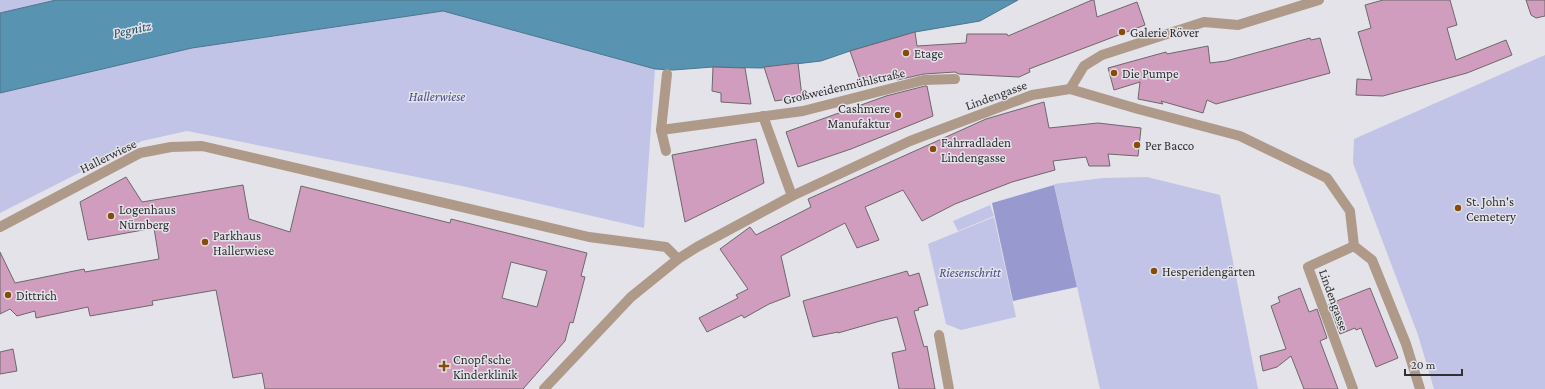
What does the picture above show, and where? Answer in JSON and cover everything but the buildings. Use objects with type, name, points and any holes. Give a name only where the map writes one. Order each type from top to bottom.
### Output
[{"type":"street","points":[[1070,89],[1084,66],[1102,55],[1204,22],[1238,25],[1319,0]]},
{"type":"street","points":[[666,151],[661,130],[667,74]]},
{"type":"street","name":"Großweidenmühlstraße","points":[[661,130],[803,111],[924,80],[955,79]]},
{"type":"street","name":"Lindengasse","points":[[544,389],[631,297],[678,259],[697,247],[792,196],[910,141],[1032,95],[1070,89],[1240,136],[1327,178],[1350,211],[1354,246],[1308,267],[1353,389]]},
{"type":"street","points":[[763,116],[792,196]]},
{"type":"street","name":"Hallerwiese","points":[[0,227],[140,153],[171,147],[202,146],[589,237],[666,247],[678,259]]},
{"type":"street","points":[[1354,246],[1372,260],[1406,344],[1420,389]]},
{"type":"street","points":[[939,335],[948,389]]},
{"type":"green space","points":[[0,0],[56,0],[0,13]]},
{"type":"green space","name":"Hallerwiese","points":[[443,11],[655,69],[644,228],[462,186],[187,131],[142,141],[0,213],[0,93],[192,48]]},
{"type":"green space","name":"St. John's Cemetery","points":[[1545,55],[1545,389],[1434,389],[1418,335],[1353,163],[1354,139]]},
{"type":"green space","name":"Hesperidengärten","points":[[1147,177],[1220,195],[1258,389],[1100,389],[1054,184],[1103,178]]},
{"type":"green space","points":[[990,205],[994,216],[958,231],[953,221]]},
{"type":"green space","name":"Riesenschritt","points":[[994,217],[1016,317],[961,330],[946,324],[928,244]]},
{"type":"shaded area","points":[[1054,185],[1077,287],[1013,301],[992,203]]},
{"type":"water","name":"Pegnitz","points":[[56,0],[1018,0],[980,21],[915,32],[821,61],[761,68],[713,67],[673,70],[655,69],[443,11],[192,48],[0,93],[0,13]]},
{"type":"place","name":"Galerie Röver","points":[[1122,32]]},
{"type":"place","name":"Etage","points":[[906,53]]},
{"type":"place","name":"Die Pumpe","points":[[1114,73]]},
{"type":"place","name":"Cashmere Manufaktur","points":[[898,115]]},
{"type":"place","name":"Per Bacco","points":[[1137,145]]},
{"type":"place","name":"Fahrradladen Lindengasse","points":[[933,149]]},
{"type":"place","name":"St. John's Cemetery","points":[[1458,208]]},
{"type":"place","name":"Logenhaus Nürnberg","points":[[111,216]]},
{"type":"place","name":"Parkhaus Hallerwiese","points":[[205,242]]},
{"type":"place","name":"Hesperidengärten","points":[[1154,271]]},
{"type":"place","name":"Dittrich","points":[[8,295]]},
{"type":"place","name":"Cnopf'sche Kinderklinik","points":[[444,366]]}]
